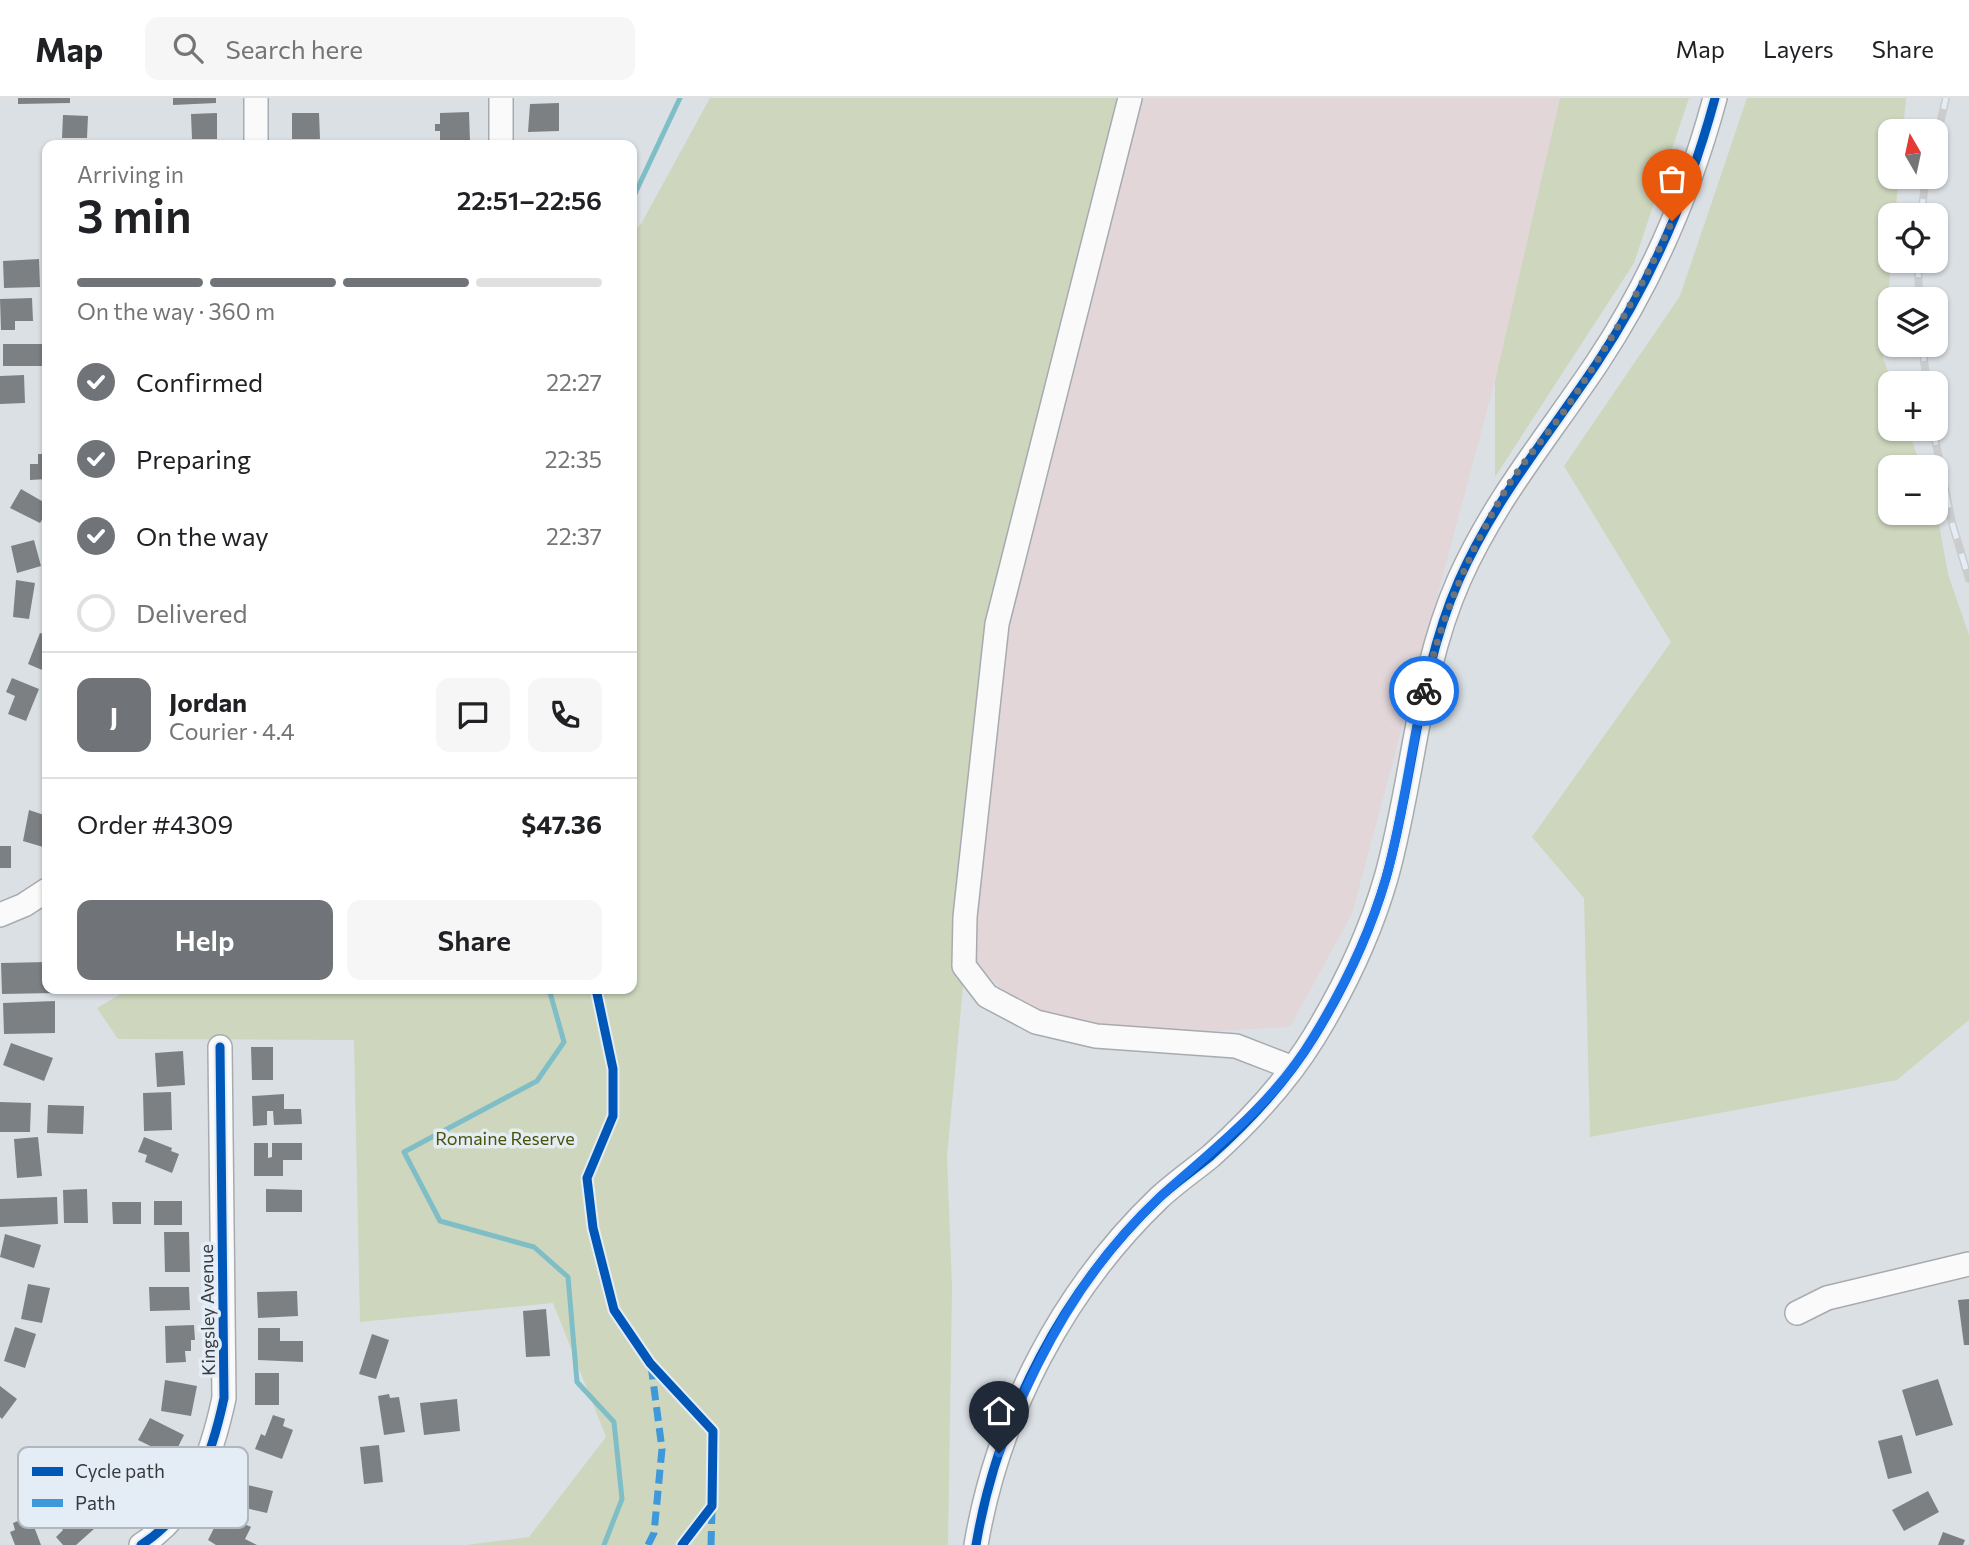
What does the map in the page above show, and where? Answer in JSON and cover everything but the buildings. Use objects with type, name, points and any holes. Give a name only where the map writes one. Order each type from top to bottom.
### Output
[{"type":"street","points":[[256,98],[256,140]]},
{"type":"street","points":[[501,98],[501,140]]},
{"type":"street","points":[[1130,98],[997,624],[965,917],[964,966],[987,996],[1036,1022],[1096,1036],[1236,1046],[1293,1068]]},
{"type":"street","points":[[1118,145],[1139,98]]},
{"type":"street","points":[[976,1545],[999,1453],[1022,1394],[1060,1320],[1106,1254],[1161,1197],[1257,1112],[1293,1068],[1314,1037],[1360,951],[1386,878],[1435,644],[1459,580],[1502,495],[1600,358],[1655,261],[1690,182],[1715,98]]},
{"type":"street","points":[[0,915],[24,905],[42,893]]},
{"type":"street","name":"Kingsley Avenue","points":[[213,1447],[224,1398],[220,1047]]},
{"type":"street","points":[[1797,1313],[1827,1298],[1969,1264]]},
{"type":"street","name":"Kingsley Avenue","points":[[141,1545],[159,1528]]},
{"type":"shaded area","points":[[1131,98],[1560,98],[1495,381],[1352,914],[1290,1027],[1220,1031],[1100,1029],[1043,1016],[999,987],[975,961],[965,917],[997,624]]},
{"type":"green space","name":"Romaine Reserve","points":[[710,98],[1130,98],[997,624],[947,1157],[952,1287],[948,1545],[466,1545],[529,1537],[606,1437],[553,1303],[360,1322],[354,1040],[118,1039],[97,1008],[121,994],[637,994],[637,228]]},
{"type":"green space","points":[[1560,98],[1689,98],[1634,263],[1495,477],[1495,381]]},
{"type":"green space","points":[[1747,98],[1906,98],[1904,119],[1878,119],[1878,189],[1898,189],[1896,203],[1878,203],[1878,273],[1890,273],[1889,287],[1878,287],[1878,357],[1883,357],[1888,371],[1878,371],[1878,441],[1912,441],[1917,455],[1878,455],[1878,525],[1939,525],[1948,574],[1969,635],[1969,1020],[1897,1080],[1590,1137],[1584,898],[1532,837],[1671,642],[1564,466],[1680,296]]},
{"type":"waterway","points":[[637,189],[680,98]]},
{"type":"waterway","points":[[550,994],[564,1042],[537,1081],[404,1152],[440,1221],[534,1247],[568,1277],[577,1382],[614,1422],[622,1499],[604,1545]]},
{"type":"railway","points":[[1941,119],[1946,98]]},
{"type":"railway","points":[[1923,203],[1924,189]]},
{"type":"railway","points":[[1918,273],[1919,287]]},
{"type":"railway","points":[[1924,357],[1925,371]]},
{"type":"railway","points":[[1935,441],[1952,523],[1969,579]]},
{"type":"marked path","points":[[648,1545],[654,1533],[662,1449],[651,1365]]},
{"type":"marked path","points":[[711,1545],[712,1509]]},
{"type":"cycle path","points":[[976,1545],[986,1496],[1001,1448],[1040,1357],[1065,1313],[1093,1272],[1125,1234],[1159,1198],[1226,1143],[1280,1085],[1314,1037],[1346,980],[1364,940],[1386,878],[1434,653],[1459,580],[1489,522],[1597,363],[1635,300],[1681,201],[1715,98]]},
{"type":"cycle path","points":[[597,994],[613,1069],[613,1116],[587,1178],[593,1228],[614,1310],[650,1363],[713,1431],[712,1506],[682,1545]]},
{"type":"cycle path","points":[[211,1447],[224,1398],[220,1047]]},
{"type":"cycle path","points":[[141,1545],[163,1528]]},
{"type":"way so far","points":[[1424,691],[1435,644],[1459,580],[1502,495],[1600,358],[1655,261],[1672,221]]},
{"type":"route","points":[[999,1453],[1022,1394],[1060,1320],[1106,1254],[1161,1197],[1257,1112],[1314,1037],[1360,951],[1386,878],[1424,691]]}]
